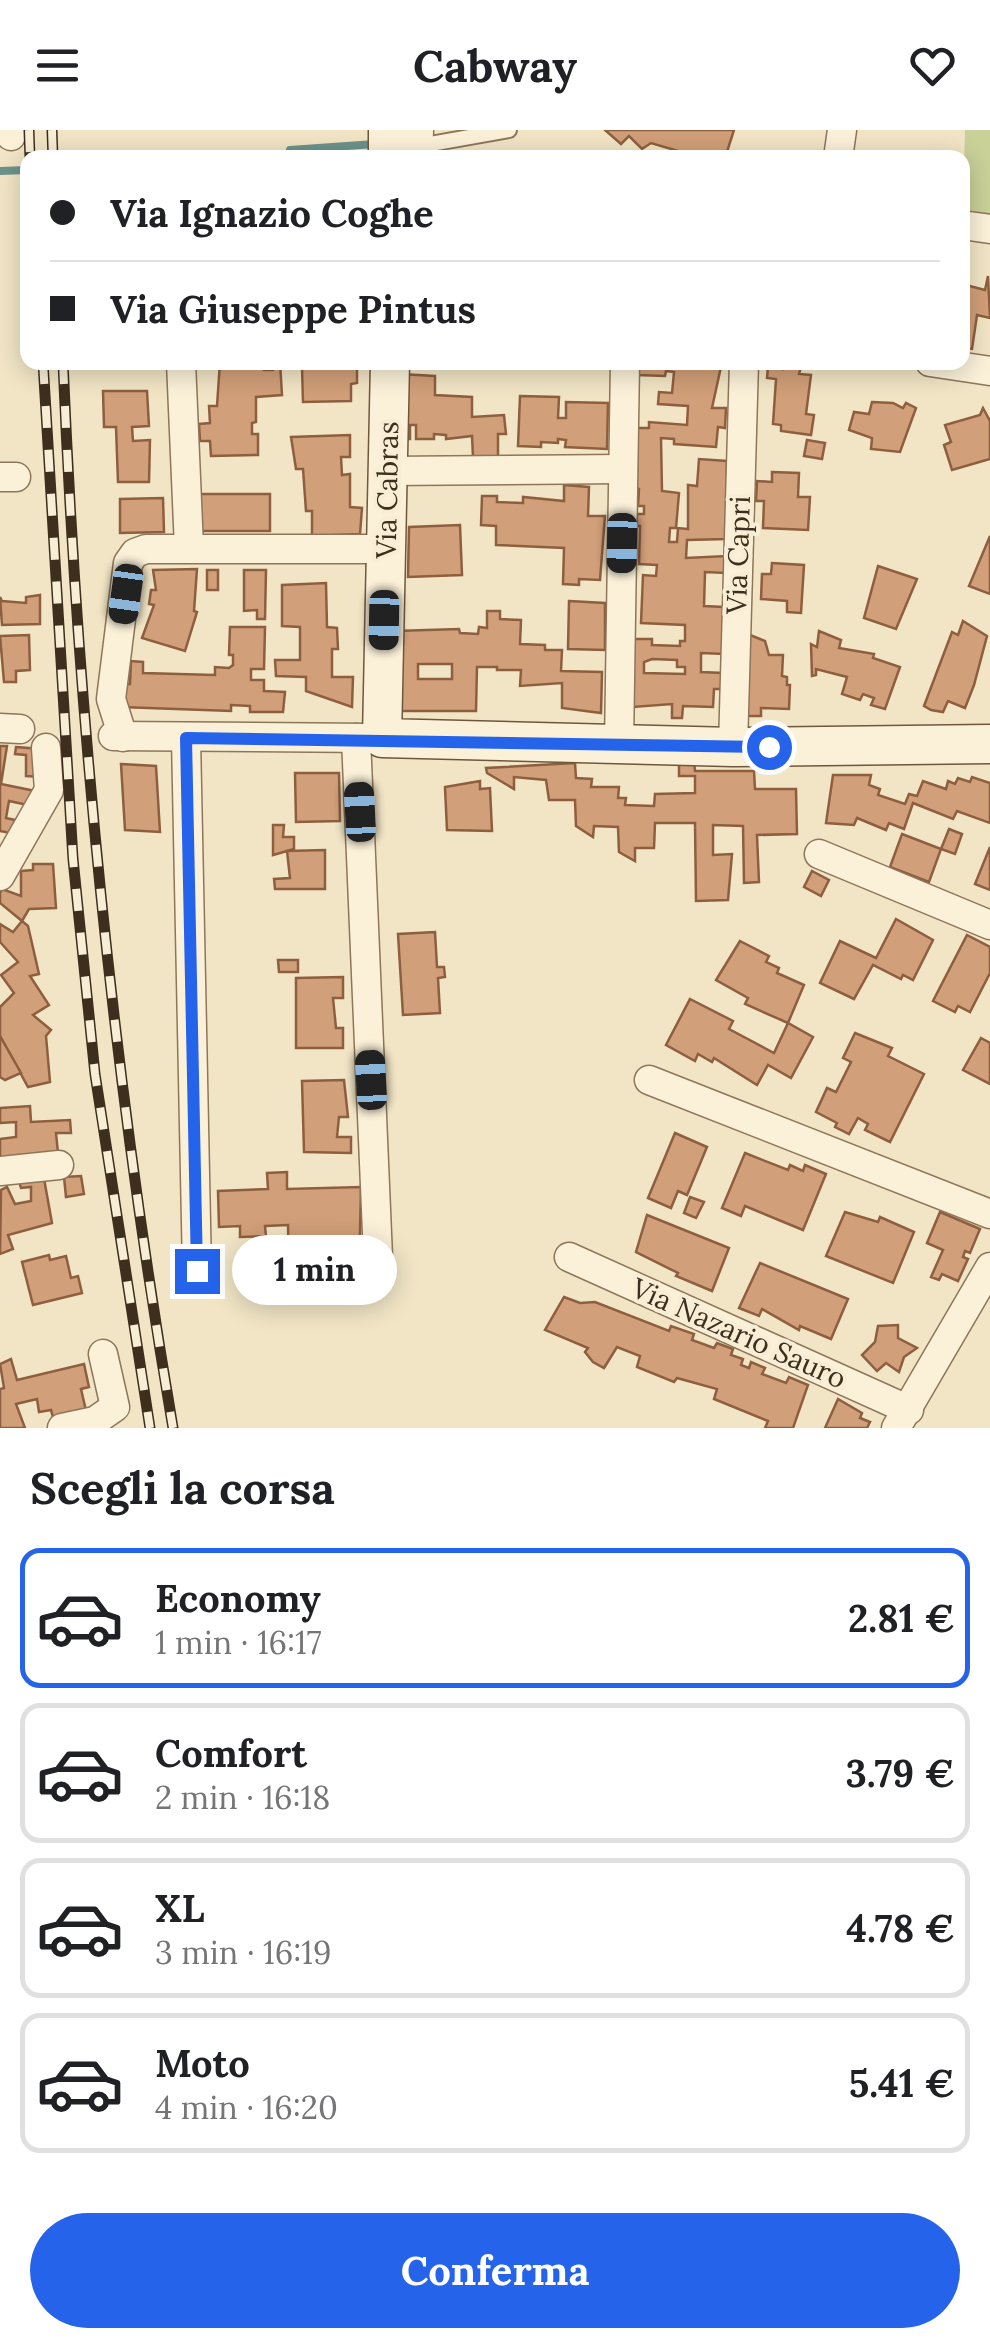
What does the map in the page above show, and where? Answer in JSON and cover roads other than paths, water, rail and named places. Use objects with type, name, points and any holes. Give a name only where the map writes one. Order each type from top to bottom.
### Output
[{"type":"street","points":[[181,370],[189,548]]},
{"type":"street","name":"Via Cabras","points":[[370,738],[385,549],[390,370]]},
{"type":"street","points":[[618,744],[624,370]]},
{"type":"street","name":"Via Capri","points":[[732,748],[744,370]]},
{"type":"street","points":[[387,471],[623,470]]},
{"type":"street","points":[[385,549],[189,548],[146,549],[136,553],[128,563],[111,700],[118,737],[370,738],[732,748],[990,744]]},
{"type":"street","points":[[186,738],[197,1271]]},
{"type":"street","points":[[370,738],[378,1257]]},
{"type":"street","points":[[0,876],[10,838],[49,790],[46,748]]},
{"type":"street","points":[[819,854],[990,925]]},
{"type":"street","points":[[650,1080],[990,1214]]},
{"type":"street","points":[[0,1171],[59,1165]]},
{"type":"street","name":"Via Nazario Sauro","points":[[569,1257],[903,1419]]},
{"type":"street","points":[[903,1419],[990,1268]]},
{"type":"street","points":[[62,1428],[94,1421],[115,1407],[104,1354]]},
{"type":"lane","points":[[406,144],[509,130]]},
{"type":"waterway","points":[[290,150],[375,144]]},
{"type":"waterway","points":[[0,171],[20,170]]},
{"type":"railway","points":[[29,130],[30,150]]},
{"type":"railway","points":[[52,130],[53,150]]},
{"type":"railway","points":[[43,370],[73,859],[95,1074],[150,1428]]},
{"type":"railway","points":[[63,370],[78,630],[101,897],[133,1163],[173,1428]]}]
